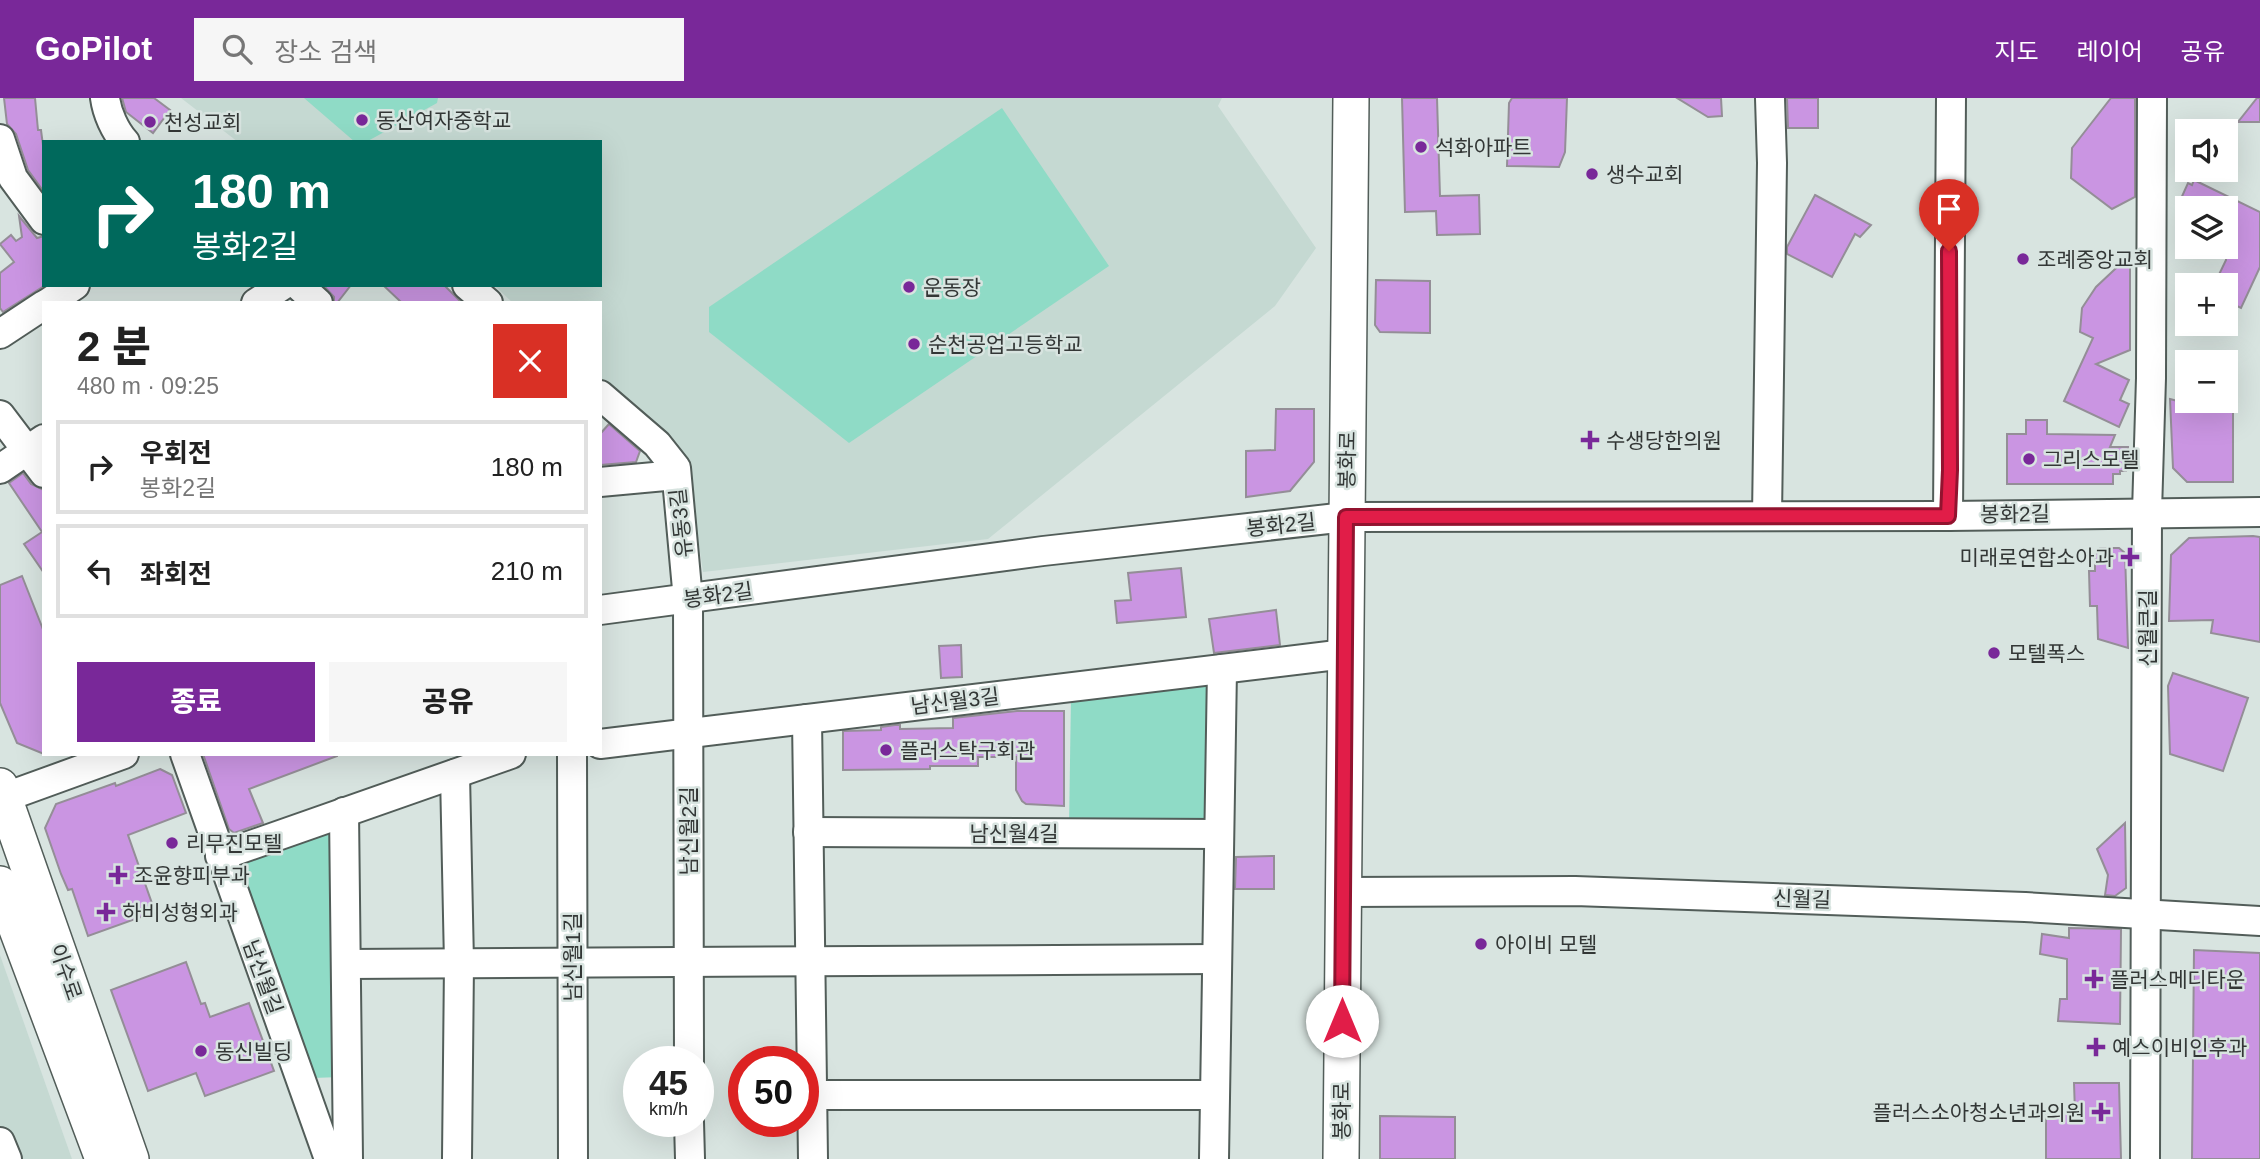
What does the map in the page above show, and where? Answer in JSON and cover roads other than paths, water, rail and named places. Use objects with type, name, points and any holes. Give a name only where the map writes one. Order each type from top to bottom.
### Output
[{"type":"main road","name":"봉화로","points":[[1341,1159],[1351,98]]},
{"type":"main road","name":"이수로","points":[[2,794],[131,1159]]},
{"type":"main road","name":"이수로","points":[[0,884],[103,1159]]},
{"type":"street","points":[[105,98],[123,140]]},
{"type":"street","points":[[1766,516],[1772,163],[1770,98]]},
{"type":"street","points":[[1948,516],[1951,98]]},
{"type":"street","name":"신월큰길","points":[[2145,1159],[2147,512],[2151,378],[2152,98]]},
{"type":"street","points":[[0,139],[13,178],[42,217]]},
{"type":"street","points":[[51,301],[72,287]]},
{"type":"street","points":[[259,301],[280,287]]},
{"type":"street","points":[[300,287],[316,301]]},
{"type":"street","points":[[469,287],[486,301]]},
{"type":"street","points":[[3,327],[42,306]]},
{"type":"street","name":"유동3길","points":[[602,397],[657,444],[676,468],[688,600]]},
{"type":"street","points":[[0,415],[36,444],[42,466]]},
{"type":"street","points":[[0,468],[36,444]]},
{"type":"street","points":[[602,482],[676,475]]},
{"type":"street","name":"봉화2길","points":[[602,610],[1043,551],[1346,517],[1948,516],[2260,512]]},
{"type":"street","name":"남신월2길","points":[[688,600],[689,1046]]},
{"type":"street","name":"남신월3길","points":[[689,733],[1345,654]]},
{"type":"street","points":[[1214,1159],[1222,669]]},
{"type":"street","points":[[807,719],[811,1046]]},
{"type":"street","points":[[602,744],[689,733]]},
{"type":"street","points":[[2,794],[118,756]]},
{"type":"street","name":"남신월길","points":[[186,756],[329,1159]]},
{"type":"street","points":[[220,856],[505,756]]},
{"type":"street","name":"남신월1길","points":[[572,756],[573,1159]]},
{"type":"street","points":[[455,774],[459,964],[457,1159]]},
{"type":"street","points":[[344,811],[348,1159]]},
{"type":"street","name":"남신월4길","points":[[808,832],[1219,834]]},
{"type":"street","name":"신월길","points":[[1343,892],[1575,891],[2025,907],[2260,921]]},
{"type":"street","points":[[347,964],[1217,959]]},
{"type":"street","points":[[819,1095],[1215,1095]]},
{"type":"street","points":[[690,1137],[690,1159]]},
{"type":"street","points":[[813,1137],[813,1159]]},
{"type":"street","points":[[0,1142],[7,1159]]},
{"type":"place","name":"동산여자중학교","points":[[362,120]]},
{"type":"place","name":"천성교회","points":[[150,122]]},
{"type":"place","name":"석화아파트","points":[[1421,147]]},
{"type":"place","name":"생수교회","points":[[1592,174]]},
{"type":"place","name":"조례중앙교회","points":[[2023,259]]},
{"type":"place","name":"운동장","points":[[909,287]]},
{"type":"place","name":"순천공업고등학교","points":[[914,344]]},
{"type":"place","name":"수생당한의원","points":[[1590,440]]},
{"type":"place","name":"그리스모텔","points":[[2029,459]]},
{"type":"place","name":"미래로연합소아과","points":[[2130,557]]},
{"type":"place","name":"모텔폭스","points":[[1994,653]]},
{"type":"place","name":"플러스탁구회관","points":[[886,750]]},
{"type":"place","name":"리무진모텔","points":[[172,843]]},
{"type":"place","name":"조윤향피부과","points":[[118,875]]},
{"type":"place","name":"하비성형외과","points":[[106,912]]},
{"type":"place","name":"아이비 모텔","points":[[1481,944]]},
{"type":"place","name":"플러스메디타운","points":[[2094,979]]},
{"type":"place","name":"예스이비인후과","points":[[2096,1047]]},
{"type":"place","name":"동신빌딩","points":[[201,1051]]},
{"type":"place","name":"플러스소아청소년과의원","points":[[2101,1112]]}]
